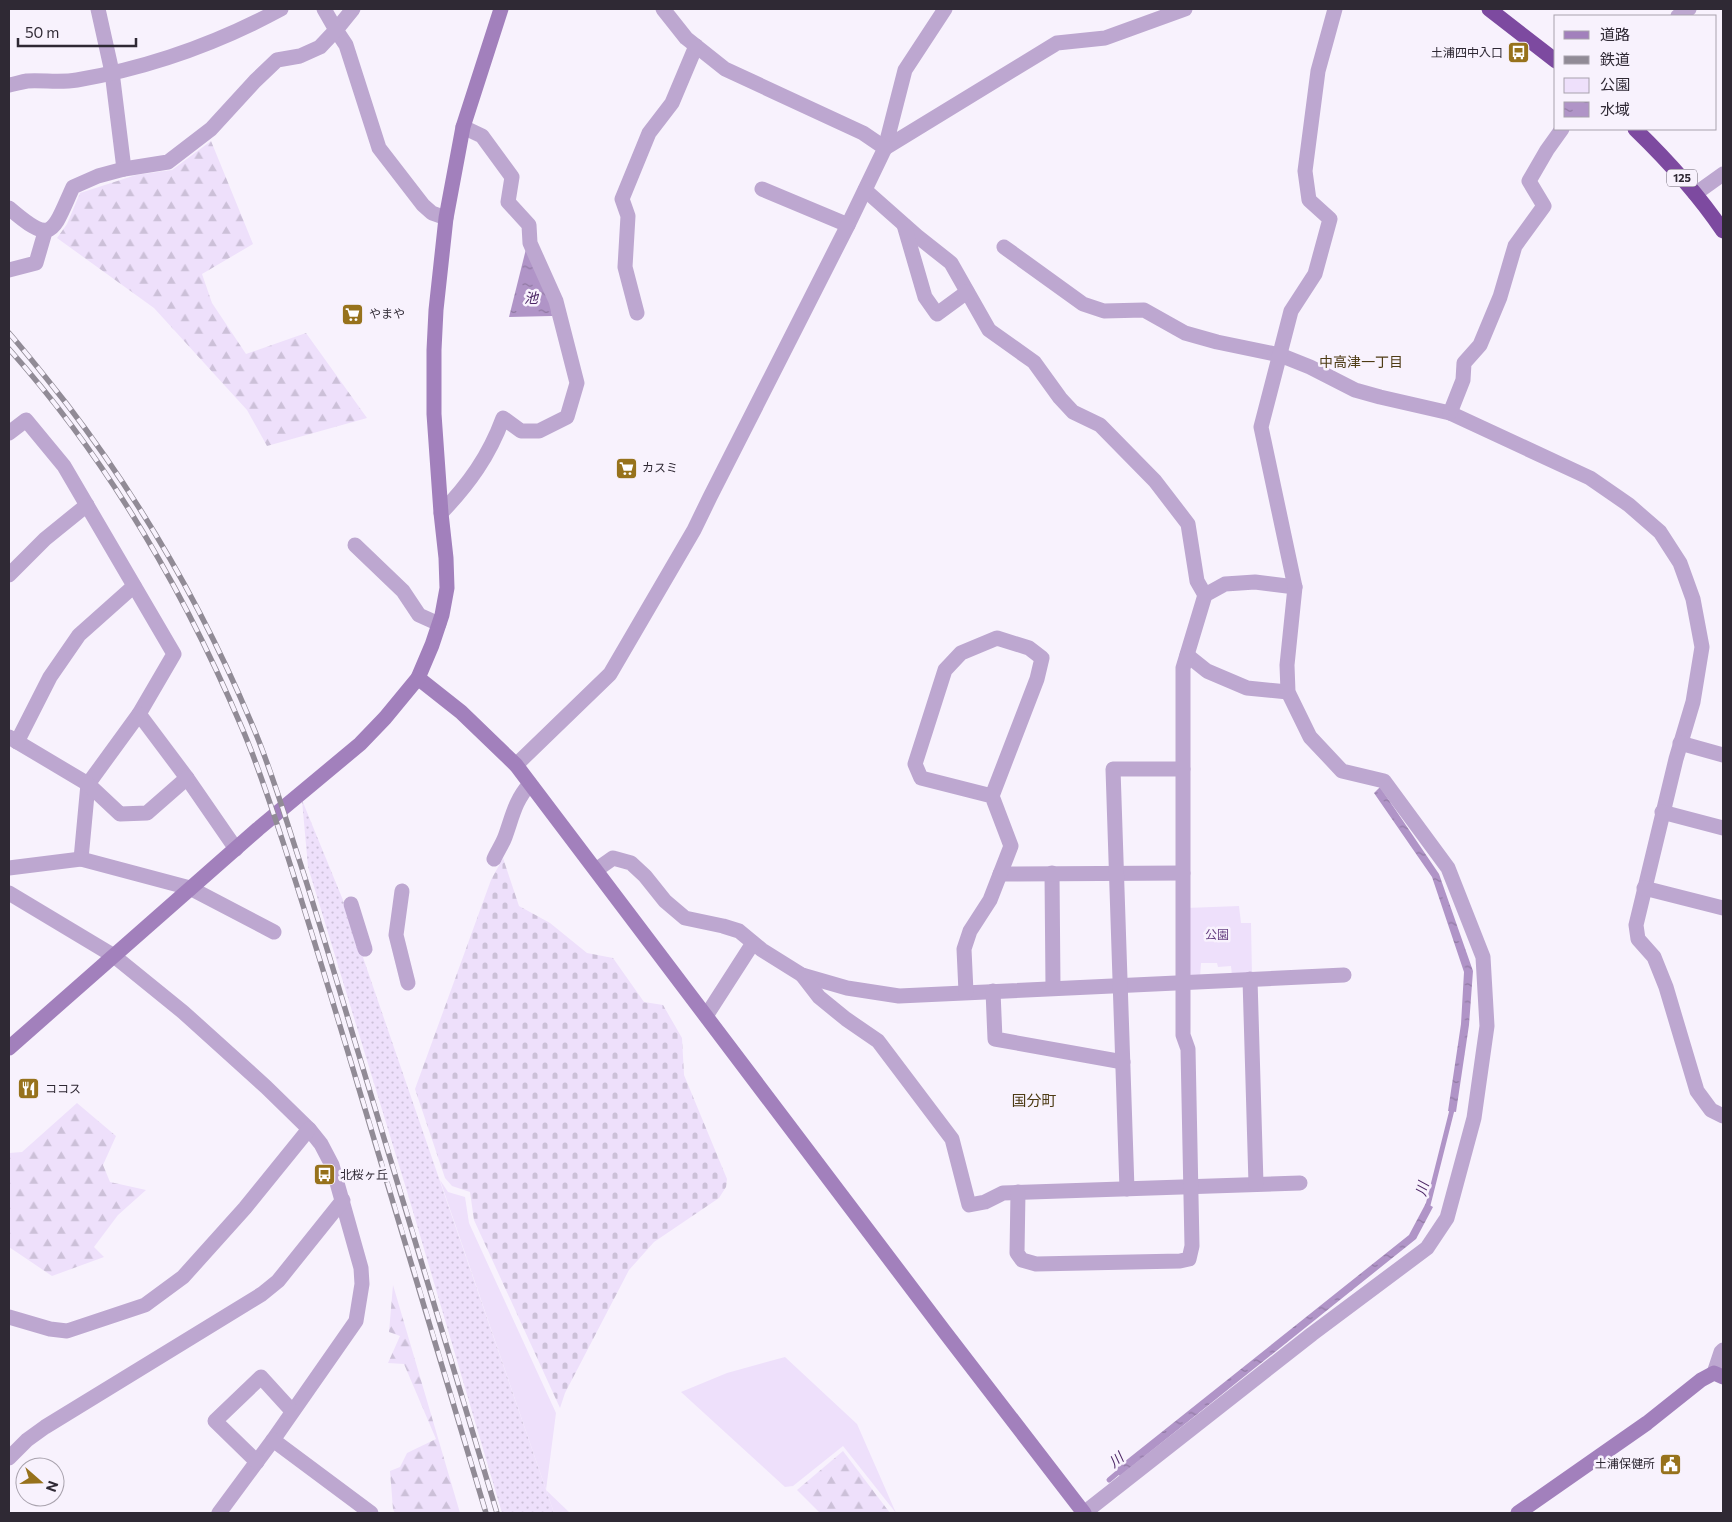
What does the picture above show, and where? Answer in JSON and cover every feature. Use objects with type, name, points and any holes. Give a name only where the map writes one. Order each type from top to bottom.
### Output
[{"type":"highway","points":[[1489,9],[1554,59]]},
{"type":"highway","name":"125","points":[[1637,130],[1667,161],[1723,231]]},
{"type":"street","points":[[98,9],[112,72],[124,169]]},
{"type":"street","points":[[9,85],[28,81],[76,80],[162,59],[217,39],[281,9]]},
{"type":"street","points":[[324,9],[346,45],[379,148],[423,205],[432,213],[446,218]]},
{"type":"street","points":[[9,208],[35,228],[45,232],[51,230],[59,220],[74,187],[98,176],[124,169],[168,162],[211,129],[250,86],[277,60],[300,56],[320,47],[353,9]]},
{"type":"street","points":[[9,1048],[258,829],[360,744],[385,718],[418,678],[439,624],[447,588],[434,414],[436,310],[446,218],[463,127],[501,9]]},
{"type":"street","points":[[662,9],[686,38],[724,69],[863,133],[885,148]]},
{"type":"street","points":[[885,148],[1056,43],[1105,38],[1185,9]]},
{"type":"street","points":[[418,678],[461,712],[516,765],[1084,1513],[1312,1334],[1427,1248],[1447,1218],[1474,1118],[1487,1026],[1483,957],[1448,868],[1384,782],[1342,771],[1310,737],[1288,692],[1287,665],[1294,587],[1261,427],[1291,312],[1315,274],[1330,219],[1309,200],[1305,171],[1318,71],[1335,9]]},
{"type":"street","points":[[516,765],[610,674],[694,530],[865,190],[885,148],[905,70],[942,10]]},
{"type":"street","points":[[637,313],[625,267],[628,216],[622,199],[649,133],[672,103],[696,46]]},
{"type":"street","points":[[441,513],[461,492],[486,456],[502,418],[521,431],[539,431],[567,417],[577,383],[556,301],[530,243],[529,225],[508,202],[512,177],[482,136],[463,127]]},
{"type":"street","points":[[1450,413],[1463,380],[1464,363],[1480,345],[1500,297],[1515,246],[1544,206],[1529,181],[1561,130]]},
{"type":"street","points":[[1695,194],[1723,174]]},
{"type":"street","points":[[762,189],[848,225]]},
{"type":"street","points":[[865,190],[951,263],[989,330],[1034,362],[1060,398],[1073,412],[1100,425],[1155,481],[1188,524],[1197,581],[1205,595]]},
{"type":"street","points":[[904,225],[925,297],[937,314],[967,292]]},
{"type":"street","points":[[9,270],[36,263],[45,232]]},
{"type":"street","points":[[1004,247],[1083,304],[1104,311],[1144,310],[1185,333],[1217,342],[1280,355],[1310,367],[1355,390],[1450,413],[1590,478],[1629,505],[1660,532],[1680,563],[1693,599],[1702,647],[1692,702],[1662,812],[1636,925],[1638,939],[1654,957],[1666,987],[1697,1091],[1710,1110],[1723,1116]]},
{"type":"street","points":[[9,433],[26,420],[64,466],[174,654],[139,714],[88,784],[81,859]]},
{"type":"street","points":[[9,575],[45,539],[87,506]]},
{"type":"street","points":[[354,545],[403,591],[419,615],[439,624]]},
{"type":"street","points":[[1018,1192],[1017,1252],[1022,1260],[1036,1264],[1189,1260],[1192,1246],[1191,1186],[1188,1049],[1184,1035],[1183,982],[1183,668],[1205,595],[1225,584],[1255,582],[1294,587]]},
{"type":"street","points":[[134,586],[79,635],[50,677],[13,740],[88,784],[120,814],[146,813],[187,778]]},
{"type":"street","points":[[966,992],[964,949],[970,931],[990,900],[1011,846],[992,796],[1037,679],[1042,658],[1030,648],[997,638],[961,653],[945,670],[914,764],[921,778],[992,796]]},
{"type":"street","points":[[1187,655],[1207,672],[1247,688],[1288,692]]},
{"type":"street","points":[[139,714],[187,778],[236,849]]},
{"type":"street","points":[[1680,743],[1723,754]]},
{"type":"street","points":[[1127,1189],[1113,769],[1183,768]]},
{"type":"street","points":[[494,858],[504,839],[516,803],[521,793],[530,784]]},
{"type":"street","points":[[1662,812],[1723,828]]},
{"type":"street","points":[[596,870],[614,858],[630,863],[645,876],[664,901],[685,918],[739,931],[762,950],[802,975],[847,988],[899,996],[1344,975]]},
{"type":"street","points":[[9,868],[81,859],[190,888],[274,932]]},
{"type":"street","points":[[1000,874],[1183,873]]},
{"type":"street","points":[[1052,874],[1053,988]]},
{"type":"street","points":[[1644,888],[1723,908]]},
{"type":"street","points":[[402,890],[396,935],[408,983]]},
{"type":"street","points":[[9,893],[114,956],[190,1019],[266,1087],[309,1130],[321,1144],[332,1165],[361,1268],[362,1284],[356,1321],[273,1440],[219,1513]]},
{"type":"street","points":[[351,904],[365,949]]},
{"type":"street","points":[[706,1016],[753,943]]},
{"type":"street","points":[[802,975],[819,997],[878,1041],[952,1139],[969,1205],[985,1202],[1003,1192],[1300,1183]]},
{"type":"street","points":[[1250,979],[1256,1184]]},
{"type":"street","points":[[993,991],[995,1039],[1123,1062]]},
{"type":"street","points":[[9,1317],[50,1329],[67,1331],[145,1305],[183,1278],[245,1208],[309,1130]]},
{"type":"street","points":[[11,1453],[45,1427],[262,1294],[278,1281],[343,1200]]},
{"type":"street","points":[[1518,1513],[1647,1423],[1701,1380],[1719,1375],[1721,1352],[1723,1350]]},
{"type":"street","points":[[257,1462],[216,1421],[260,1377],[292,1411]]},
{"type":"street","points":[[273,1440],[371,1513]]},
{"type":"green space","points":[[211,141],[253,244],[202,274],[212,303],[246,354],[306,333],[367,418],[267,446],[247,410],[154,308],[57,238],[67,224],[80,193],[136,175],[172,170]]},
{"type":"green space","points":[[302,800],[345,905],[554,1513],[502,1513],[409,1198],[308,867]]},
{"type":"green space","points":[[503,858],[519,906],[550,923],[587,953],[613,958],[644,1002],[663,1005],[682,1038],[684,1075],[727,1179],[726,1187],[719,1198],[654,1242],[629,1270],[565,1393],[560,1408],[474,1220],[470,1192],[452,1186],[445,1178],[415,1089],[491,880]]},
{"type":"green space","name":"公園","points":[[1239,906],[1241,923],[1251,923],[1252,976],[1232,976],[1231,966],[1218,967],[1217,963],[1201,963],[1200,977],[1190,977],[1186,908]]},
{"type":"green space","points":[[77,1103],[116,1136],[103,1165],[110,1182],[146,1190],[118,1215],[94,1247],[104,1257],[52,1276],[9,1247],[9,1153],[22,1152]]},
{"type":"green space","points":[[440,1180],[448,1192],[465,1197],[469,1223],[556,1413],[546,1490]]},
{"type":"green space","points":[[393,1285],[460,1513],[395,1513],[393,1509],[390,1471],[400,1467],[407,1453],[436,1439],[404,1364],[388,1363],[400,1336],[389,1332]]},
{"type":"green space","points":[[785,1357],[857,1424],[896,1513],[843,1446],[793,1486],[785,1487],[681,1392],[727,1373]]},
{"type":"green space","points":[[843,1451],[890,1513],[820,1513],[797,1490]]},
{"type":"green space","points":[[546,1490],[570,1513],[554,1513]]},
{"type":"water","name":"池","points":[[527,245],[551,302],[552,316],[509,317]]},
{"type":"water","points":[[1380,787],[1439,874],[1473,971],[1469,1025],[1456,1112],[1448,1111],[1461,1024],[1464,972],[1432,877],[1374,793]]},
{"type":"water","points":[[1426,1203],[1433,1207],[1416,1239],[1120,1476],[1114,1470],[1409,1235]]},
{"type":"waterway","name":"川","points":[[1427,1209],[1453,1106]]},
{"type":"waterway","name":"川","points":[[1109,1480],[1122,1469]]},
{"type":"railway","points":[[9,333],[94,440],[169,556],[212,638],[258,738],[319,922],[497,1513]]},
{"type":"railway","points":[[9,349],[79,436],[141,529],[195,627],[248,742],[269,799],[307,919],[486,1513]]},
{"type":"place","name":"土浦四中入口","points":[[1519,53]]},
{"type":"place","name":"やまや","points":[[353,314]]},
{"type":"place","name":"カスミ","points":[[626,468]]},
{"type":"place","name":"ココス","points":[[29,1089]]},
{"type":"place","name":"北桜ヶ丘","points":[[324,1175]]},
{"type":"place","name":"土浦保健所","points":[[1671,1464]]},
{"type":"district","name":"中高津一丁目","points":[[1361,362]]},
{"type":"district","name":"国分町","points":[[1034,1101]]}]
